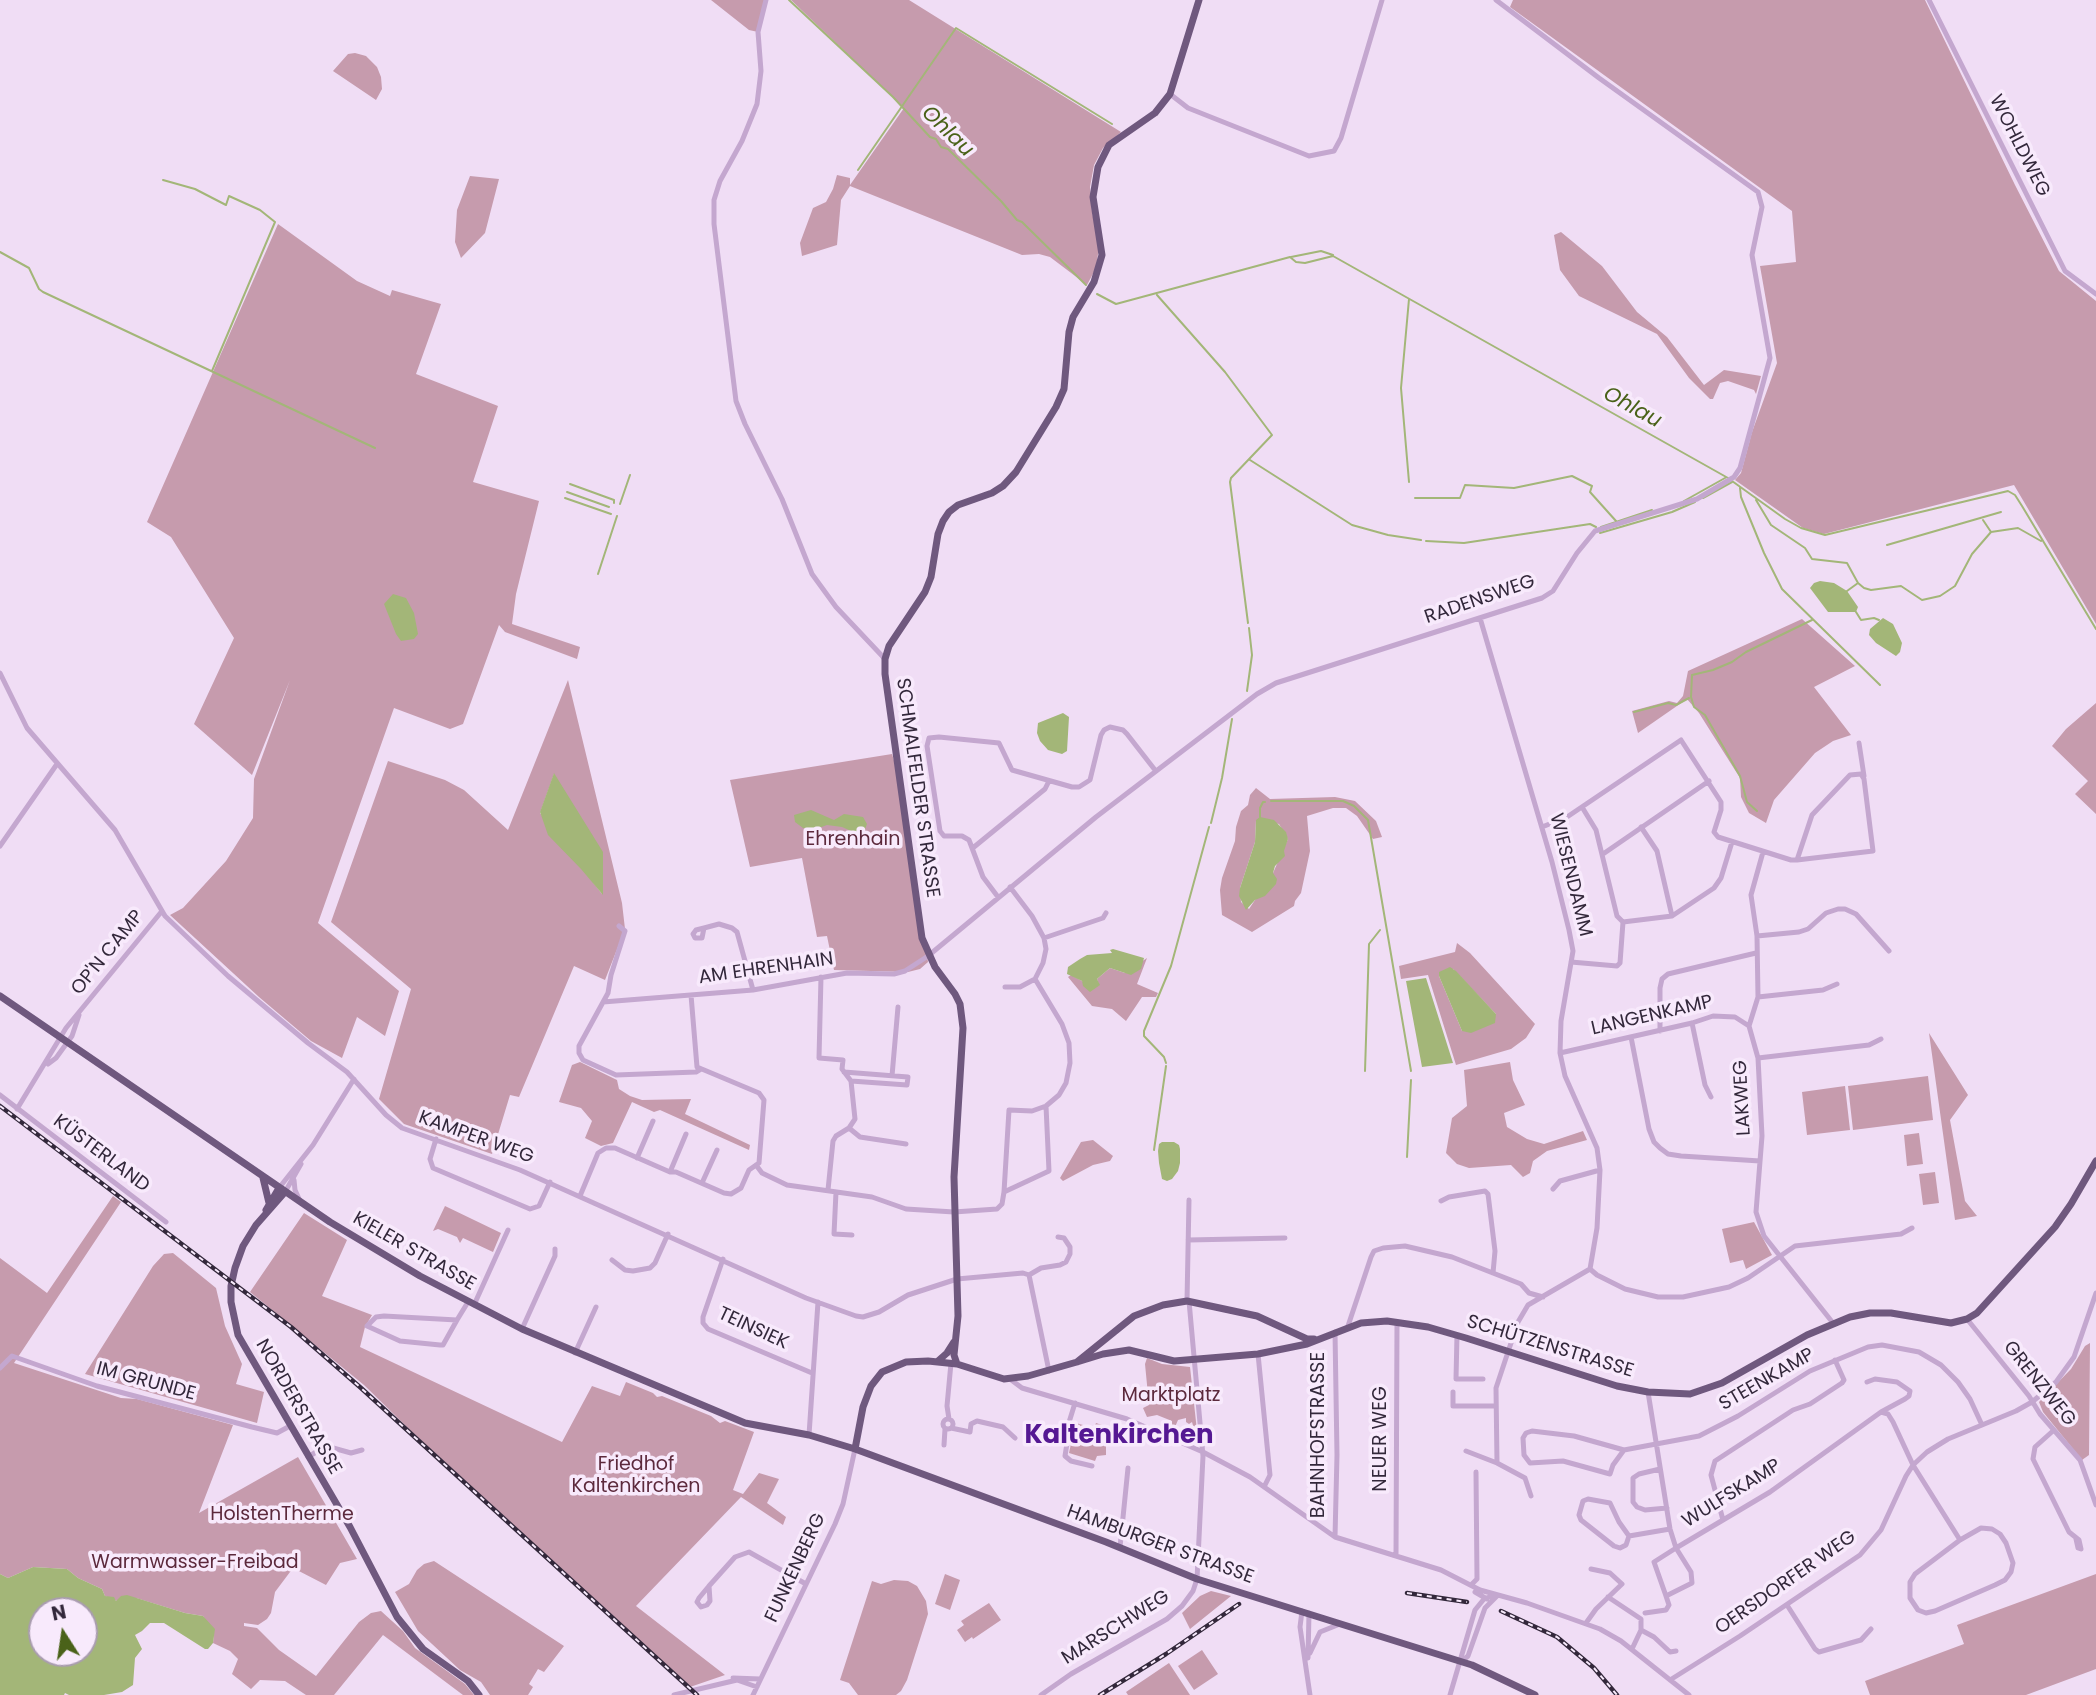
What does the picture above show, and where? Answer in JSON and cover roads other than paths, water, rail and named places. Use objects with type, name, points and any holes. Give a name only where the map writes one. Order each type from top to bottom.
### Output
[{"type":"main road","points":[[1171,90],[1199,0]]},
{"type":"main road","name":"SCHMALFELDER STRASSE","points":[[954,1364],[958,1316],[954,1212],[964,1028],[956,994],[928,956],[922,938],[885,659],[889,646],[925,592],[931,577],[938,534],[949,512],[958,505],[992,493],[1003,486],[1016,472],[1056,407],[1063,389],[1073,317],[1094,282],[1102,255],[1093,197],[1094,181],[1102,156],[1109,145],[1155,113],[1171,90]]},
{"type":"main road","name":"KIELER STRASSE","points":[[0,996],[301,1203],[387,1257],[471,1303],[575,1353],[745,1423],[809,1435],[855,1449]]},
{"type":"main road","points":[[1967,1319],[1986,1306],[2055,1227],[2096,1161]]},
{"type":"main road","points":[[262,1177],[269,1204]]},
{"type":"main road","name":"NORDERSTRASSE","points":[[263,1217],[269,1204],[282,1190]]},
{"type":"main road","name":"NORDERSTRASSE","points":[[282,1190],[248,1238],[237,1261],[231,1286],[232,1309],[243,1347],[407,1631],[434,1658],[468,1681],[479,1695]]},
{"type":"main road","points":[[1077,1362],[1134,1317],[1163,1305],[1188,1301],[1257,1316],[1301,1336],[1318,1339]]},
{"type":"main road","name":"SCHÜTZENSTRASSE","points":[[1010,1380],[1107,1353],[1129,1350],[1174,1361],[1258,1354],[1300,1345],[1348,1326],[1375,1321],[1397,1322],[1457,1335],[1613,1385],[1648,1392],[1689,1394],[1706,1390],[1833,1323],[1870,1313],[1891,1313],[1951,1323],[1967,1319]]},
{"type":"main road","points":[[1300,1345],[1301,1336]]},
{"type":"main road","points":[[938,1361],[954,1341]]},
{"type":"main road","points":[[1099,1343],[1100,1348],[1107,1353]]},
{"type":"main road","points":[[855,1449],[866,1397],[878,1376],[888,1369],[906,1362],[938,1361],[1010,1380]]},
{"type":"main road","name":"HAMBURGER STRASSE","points":[[855,1449],[1120,1547],[1197,1579],[1461,1662],[1535,1695]]},
{"type":"street","points":[[766,0],[758,32],[761,71],[757,104],[742,141],[720,181],[714,200],[713,215],[736,401],[782,499],[811,574],[821,589],[885,659]]},
{"type":"street","points":[[1171,90],[1188,108],[1308,156],[1334,151],[1341,138],[1382,0]]},
{"type":"street","name":"RADENSWEG","points":[[928,956],[1156,770],[1257,694],[1276,683],[1542,598],[1553,591],[1577,553],[1595,531],[1687,503],[1731,479],[1740,468],[1770,358],[1752,255],[1762,207],[1758,192],[1496,0]]},
{"type":"street","name":"WOHLDWEG","points":[[1929,0],[2065,271],[2096,294]]},
{"type":"street","name":"WIESENDAMM","points":[[1480,618],[1542,827],[1573,951],[1561,1021],[1560,1053],[1565,1076],[1597,1148],[1600,1170],[1597,1228],[1590,1269]]},
{"type":"street","name":"KAMPER WEG","points":[[0,673],[27,728],[115,830],[162,911],[228,976],[354,1079],[386,1115],[402,1128],[550,1182],[818,1303],[856,1316],[863,1317],[882,1311],[908,1295],[957,1279],[1023,1273],[1029,1275],[1041,1268],[1060,1265],[1069,1258],[1070,1247],[1064,1238],[1058,1237]]},
{"type":"street","points":[[998,897],[983,877],[974,847],[969,840],[962,836],[944,836],[940,831],[927,746],[929,738],[999,743],[1012,770],[1072,787],[1086,783],[1092,774],[1101,735],[1110,727],[1123,730],[1156,770]]},
{"type":"street","points":[[1542,827],[1567,817],[1681,740],[1721,802],[1715,835],[1791,860],[1873,851],[1859,743]]},
{"type":"street","points":[[0,846],[57,764]]},
{"type":"street","points":[[1797,860],[1812,815],[1850,775],[1858,773],[1864,776]]},
{"type":"street","points":[[974,847],[1045,789],[1049,780]]},
{"type":"street","points":[[1602,854],[1709,781]]},
{"type":"street","points":[[1572,962],[1617,966],[1620,963],[1623,922],[1617,916],[1594,825],[1582,807]]},
{"type":"street","points":[[1641,827],[1657,851],[1672,916]]},
{"type":"street","points":[[1623,922],[1672,916],[1713,888],[1721,878],[1732,842]]},
{"type":"street","points":[[1749,1026],[1758,997],[1757,936],[1751,895],[1763,852]]},
{"type":"street","points":[[1005,987],[1020,987],[1035,979],[1045,958],[1046,949],[1044,938],[1032,916],[1010,887]]},
{"type":"street","points":[[1757,936],[1799,932],[1808,929],[1826,913],[1845,909],[1856,914],[1889,951]]},
{"type":"street","name":"OP'N CAMP","points":[[60,1037],[162,911]]},
{"type":"street","points":[[1044,938],[1103,918],[1106,913]]},
{"type":"street","points":[[704,928],[719,924],[737,932],[752,990]]},
{"type":"street","points":[[619,926],[625,931],[608,993],[579,1046],[583,1060],[616,1075],[696,1072],[701,1069]]},
{"type":"street","points":[[1660,1031],[1660,988],[1662,979],[1668,974],[1756,953]]},
{"type":"street","name":"AM EHRENHAIN","points":[[603,1002],[752,990],[847,973],[894,974],[905,971],[928,956]]},
{"type":"street","points":[[821,977],[819,1058],[843,1060],[844,1072],[851,1081],[855,1119],[849,1128],[833,1141],[828,1190]]},
{"type":"street","points":[[756,1165],[762,1173],[781,1183],[872,1196],[906,1209],[954,1212],[997,1209],[1002,1205],[1004,1192],[1009,1110],[1032,1111],[1046,1106],[1059,1095],[1066,1083],[1070,1063],[1069,1043],[1054,1008],[1035,979]]},
{"type":"street","points":[[1758,997],[1824,990],[1837,984]]},
{"type":"street","points":[[580,1196],[598,1153],[602,1150],[615,1148],[724,1193],[737,1192],[749,1170],[759,1163],[764,1100],[759,1093],[697,1067],[691,995]]},
{"type":"street","points":[[892,1076],[898,1007]]},
{"type":"street","name":"OP'N CAMP","points":[[68,1043],[75,1031],[79,1015]]},
{"type":"street","name":"LANGENKAMP","points":[[1560,1053],[1724,1016],[1735,1017],[1749,1026]]},
{"type":"street","points":[[1692,1023],[1705,1085],[1711,1097]]},
{"type":"street","name":"LAKWEG","points":[[1749,1026],[1758,1058],[1762,1136],[1756,1212],[1764,1236],[1833,1323]]},
{"type":"street","points":[[18,1109],[45,1067],[60,1037]]},
{"type":"street","points":[[1631,1037],[1649,1129],[1660,1149],[1668,1154],[1681,1156],[1760,1161]]},
{"type":"street","points":[[1758,1058],[1869,1045],[1881,1040]]},
{"type":"street","points":[[45,1067],[68,1043]]},
{"type":"street","points":[[844,1072],[908,1077],[908,1085],[851,1081]]},
{"type":"street","name":"NORDERSTRASSE","points":[[282,1190],[354,1079]]},
{"type":"street","name":"KÜSTERLAND","points":[[0,1095],[166,1222]]},
{"type":"street","points":[[1004,1192],[1049,1171],[1046,1106]]},
{"type":"street","points":[[638,1158],[653,1121]]},
{"type":"street","points":[[849,1128],[860,1137],[906,1144]]},
{"type":"street","points":[[670,1172],[686,1134]]},
{"type":"street","points":[[436,1139],[430,1164],[536,1209],[550,1182]]},
{"type":"street","points":[[702,1183],[717,1150]]},
{"type":"street","name":"NORDERSTRASSE","points":[[282,1190],[295,1177],[303,1158]]},
{"type":"street","points":[[1553,1189],[1560,1181],[1600,1170]]},
{"type":"street","points":[[295,1177],[295,1190],[301,1203]]},
{"type":"street","points":[[1441,1201],[1449,1197],[1485,1191],[1488,1194],[1495,1251],[1493,1273]]},
{"type":"street","points":[[836,1192],[834,1234],[852,1235]]},
{"type":"street","points":[[1189,1200],[1186,1264],[1188,1301],[1203,1452],[1197,1579]]},
{"type":"street","points":[[1528,1306],[1590,1269],[1625,1289],[1658,1297],[1683,1297],[1729,1287],[1748,1278],[1795,1246],[1901,1234],[1912,1228]]},
{"type":"street","points":[[457,1320],[384,1316],[376,1317],[367,1325],[400,1341],[443,1345],[457,1320],[471,1303],[508,1230]]},
{"type":"street","points":[[611,1260],[625,1270],[650,1268],[656,1262],[668,1234]]},
{"type":"street","points":[[1188,1241],[1285,1238]]},
{"type":"street","points":[[1348,1326],[1374,1251],[1405,1247],[1431,1251],[1521,1284],[1530,1293],[1543,1297]]},
{"type":"street","points":[[522,1329],[555,1256],[555,1249]]},
{"type":"street","name":"TEINSIEK","points":[[723,1259],[703,1323],[708,1329],[812,1373]]},
{"type":"street","points":[[1029,1275],[1049,1371]]},
{"type":"street","points":[[1497,1463],[1496,1388],[1518,1322],[1528,1306],[1530,1293]]},
{"type":"street","name":"OERSDORFER WEG","points":[[1671,1680],[1849,1563],[1871,1544],[1881,1530],[1913,1465],[1944,1441],[2016,1411],[2032,1402],[2056,1382],[2074,1357],[2096,1293]]},
{"type":"street","name":"TEINSIEK","points":[[809,1435],[818,1303]]},
{"type":"street","points":[[575,1353],[596,1307]]},
{"type":"street","name":"KAMPER WEG","points":[[835,1309],[872,1314]]},
{"type":"street","name":"GRENZWEG","points":[[1967,1319],[2080,1460],[2096,1505]]},
{"type":"street","points":[[2088,1319],[2096,1320]]},
{"type":"street","name":"NEUER WEG","points":[[1396,1556],[1397,1322]]},
{"type":"street","name":"BAHNHOFSTRASSE","points":[[1335,1332],[1335,1537]]},
{"type":"street","points":[[1457,1335],[1456,1379],[1483,1379]]},
{"type":"street","name":"STEENKAMP","points":[[1624,1450],[1699,1436],[1738,1416],[1810,1371],[1868,1347],[1882,1345],[1919,1352],[1935,1360],[1948,1371],[1970,1399],[1982,1426]]},
{"type":"street","points":[[1258,1354],[1270,1475],[1264,1487]]},
{"type":"street","name":"IM GRUNDE","points":[[0,1368],[12,1356],[97,1386],[277,1433],[290,1426]]},
{"type":"street","points":[[1723,1520],[1711,1475],[1715,1461],[1793,1410],[1810,1404],[1842,1383],[1844,1380],[1835,1360]]},
{"type":"street","points":[[944,1445],[948,1428],[953,1423],[949,1419],[947,1406],[954,1364]]},
{"type":"street","name":"WULFSKAMP","points":[[1648,1392],[1670,1529],[1676,1548],[1770,1492],[1881,1412],[1905,1399],[1910,1391],[1898,1382],[1875,1379],[1867,1382]]},
{"type":"street","points":[[1010,1380],[1022,1388],[1127,1419],[1203,1452],[1250,1477],[1335,1537],[1441,1570],[1471,1585],[1484,1598],[1485,1608],[1468,1656],[1461,1662]]},
{"type":"street","points":[[1453,1392],[1453,1406],[1496,1406]]},
{"type":"street","points":[[1075,1403],[1066,1432],[1068,1437],[1065,1456],[1071,1461],[1093,1466]]},
{"type":"street","points":[[1881,1412],[1888,1414],[1913,1465],[1960,1540]]},
{"type":"street","points":[[948,1428],[970,1432],[972,1423],[977,1421],[1003,1427],[1015,1438]]},
{"type":"street","points":[[2054,1430],[2035,1447],[2033,1459],[2069,1532],[2076,1539]]},
{"type":"street","points":[[1532,1431],[1574,1436],[1624,1450],[1609,1474],[1563,1461],[1528,1461],[1524,1455],[1523,1438],[1526,1433],[1532,1431]]},
{"type":"street","points":[[308,1457],[326,1446],[351,1453],[362,1450]]},
{"type":"street","name":"FUNKENBERG","points":[[753,1695],[843,1504],[855,1449]]},
{"type":"street","points":[[1466,1451],[1525,1478],[1531,1496]]},
{"type":"street","points":[[1120,1547],[1128,1468]]},
{"type":"street","points":[[1660,1469],[1633,1478],[1633,1500],[1637,1507],[1645,1510],[1667,1508]]},
{"type":"street","points":[[1471,1585],[1477,1579],[1476,1472]]},
{"type":"street","points":[[1588,1499],[1609,1503],[1629,1536],[1626,1545],[1620,1548],[1614,1546],[1581,1520],[1579,1515],[1583,1501],[1588,1499]]},
{"type":"street","points":[[1981,1528],[1992,1529],[2000,1534],[2010,1552],[2013,1563],[2011,1572],[2005,1580],[1935,1611],[1926,1613],[1918,1610],[1910,1598],[1910,1582],[1915,1574],[1960,1540],[1981,1528]]},
{"type":"street","points":[[1629,1536],[1670,1529]]},
{"type":"street","points":[[1645,1614],[1666,1610],[1669,1605],[1654,1562],[1676,1548],[1691,1572],[1692,1583],[1666,1596]]},
{"type":"street","points":[[709,1586],[735,1557],[749,1552],[806,1584]]},
{"type":"street","points":[[1586,1623],[1622,1584],[1610,1573],[1591,1569]]},
{"type":"street","name":"MARSCHWEG","points":[[1041,1695],[1071,1674],[1167,1619],[1182,1606],[1193,1591],[1197,1579]]},
{"type":"street","points":[[1477,1591],[1496,1598]]},
{"type":"street","points":[[1450,1695],[1477,1605],[1477,1591]]},
{"type":"street","points":[[1608,1597],[1641,1619],[1643,1624],[1632,1649]]},
{"type":"street","points":[[1477,1605],[1484,1598],[1527,1603],[1586,1623],[1622,1641],[1689,1695]]},
{"type":"street","points":[[1485,1608],[1496,1598]]},
{"type":"street","points":[[1787,1605],[1819,1652],[1861,1640],[1871,1629]]},
{"type":"street","points":[[1306,1612],[1310,1695]]},
{"type":"street","points":[[1306,1612],[1300,1627],[1309,1672]]},
{"type":"street","points":[[1309,1663],[1313,1642],[1320,1632],[1343,1623]]},
{"type":"street","points":[[1641,1630],[1654,1637],[1670,1652],[1676,1651]]},
{"type":"street","points":[[717,1685],[741,1676],[760,1679]]},
{"type":"street","points":[[674,1695],[737,1680],[757,1687]]},
{"type":"waterway","name":"Ohlau","points":[[789,0],[893,97],[930,137],[936,139],[941,147],[948,149],[1017,220],[1086,285]]},
{"type":"waterway","points":[[858,170],[956,28],[1112,124]]},
{"type":"waterway","points":[[163,180],[195,189],[226,205],[229,196],[260,210],[275,222],[212,371]]},
{"type":"waterway","points":[[1291,257],[1321,251],[1333,255]]},
{"type":"waterway","points":[[0,252],[29,268],[43,292],[375,448]]},
{"type":"waterway","name":"Ohlau","points":[[1097,294],[1116,304],[1290,257],[1296,262],[1305,263],[1333,256],[1728,478]]},
{"type":"waterway","points":[[1157,295],[1225,372],[1272,435],[1230,482],[1248,623]]},
{"type":"waterway","points":[[1409,299],[1401,388],[1409,482]]},
{"type":"waterway","points":[[1250,460],[1352,525],[1388,535],[1421,540]]},
{"type":"waterway","points":[[620,504],[630,475]]},
{"type":"waterway","points":[[1415,498],[1460,498],[1465,485],[1514,488],[1572,476],[1592,486],[1590,492],[1616,521]]},
{"type":"waterway","points":[[1684,501],[1725,478]]},
{"type":"waterway","name":"Ohlau","points":[[1732,481],[1785,519],[1801,528],[1825,535],[2008,491],[2015,495],[2096,629]]},
{"type":"waterway","points":[[1703,498],[1732,482]]},
{"type":"waterway","points":[[570,484],[614,500],[614,503]]},
{"type":"waterway","points":[[1740,488],[1741,497],[1764,553],[1782,589],[1880,685]]},
{"type":"waterway","points":[[567,492],[609,507]]},
{"type":"waterway","points":[[565,498],[611,514]]},
{"type":"waterway","points":[[1756,500],[1771,525],[1805,548],[1812,559],[1847,563],[1858,583],[1864,588],[1871,590],[1901,586],[1922,600],[1940,596],[1955,586],[1972,554],[1991,532],[2018,528],[2041,541]]},
{"type":"waterway","points":[[1600,533],[1672,512],[1695,502]]},
{"type":"waterway","points":[[1601,527],[1652,510]]},
{"type":"waterway","points":[[1887,545],[2001,512]]},
{"type":"waterway","points":[[598,574],[617,516]]},
{"type":"waterway","points":[[1983,520],[1991,532]]},
{"type":"waterway","points":[[1426,541],[1464,543],[1590,524],[1596,527]]},
{"type":"waterway","points":[[1847,591],[1858,583]]},
{"type":"waterway","points":[[1856,612],[1861,620],[1879,620]]},
{"type":"waterway","points":[[1757,811],[1747,802],[1740,776],[1705,715],[1694,707],[1691,697],[1692,675],[1732,662],[1746,652],[1812,620]]},
{"type":"waterway","points":[[1247,691],[1252,655],[1249,628]]},
{"type":"waterway","points":[[1634,712],[1668,703],[1676,705],[1689,698]]},
{"type":"waterway","points":[[1211,823],[1232,719]]},
{"type":"waterway","points":[[1271,801],[1343,801],[1354,806],[1368,820],[1411,1071]]},
{"type":"waterway","points":[[1260,808],[1265,802]]},
{"type":"waterway","points":[[1260,809],[1260,817]]},
{"type":"waterway","points":[[1166,1063],[1164,1057],[1144,1036],[1144,1031],[1171,966],[1209,827]]},
{"type":"waterway","points":[[1365,1071],[1369,944],[1380,930]]},
{"type":"waterway","points":[[1154,1150],[1166,1066]]},
{"type":"waterway","points":[[1407,1157],[1411,1080]]},
{"type":"railway","points":[[0,1106],[291,1327],[697,1695]]},
{"type":"railway","points":[[1407,1593],[1467,1602]]},
{"type":"railway","points":[[1100,1695],[1239,1604]]},
{"type":"railway","points":[[1501,1611],[1557,1637],[1594,1668],[1617,1695]]},
{"type":"district","name":"Kaltenkirchen","points":[[1119,1436]]},
{"type":"park label","name":"Ehrenhain","points":[[853,840]]},
{"type":"park label","name":"Marktplatz","points":[[1171,1396]]},
{"type":"park label","name":"Friedhof Kaltenkirchen","points":[[636,1476]]},
{"type":"park label","name":"HolstenTherme","points":[[282,1515]]},
{"type":"park label","name":"Warmwasser-Freibad","points":[[195,1563]]}]
